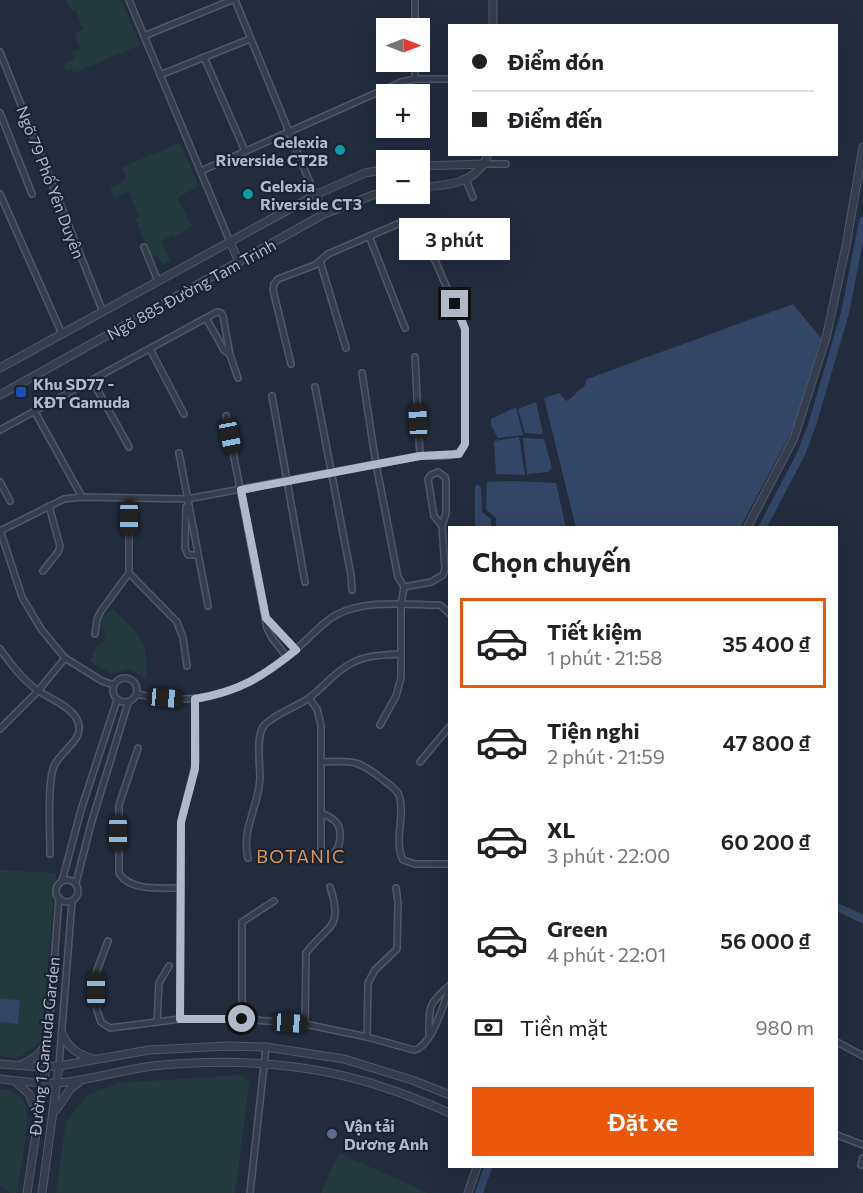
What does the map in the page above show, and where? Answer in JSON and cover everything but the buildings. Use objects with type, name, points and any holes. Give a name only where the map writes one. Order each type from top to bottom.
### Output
[{"type":"street","points":[[129,0],[239,262]]},
{"type":"street","points":[[144,36],[234,0],[324,214]]},
{"type":"street","points":[[415,0],[415,18]]},
{"type":"street","points":[[493,0],[493,24]]},
{"type":"street","points":[[160,75],[250,39]]},
{"type":"street","name":"Ngõ 79 Phố Yên Duyên","points":[[0,52],[75,247],[103,312]]},
{"type":"street","points":[[204,57],[245,151]]},
{"type":"street","points":[[415,72],[415,79]]},
{"type":"street","points":[[201,171],[401,82],[415,79],[448,79]]},
{"type":"street","points":[[0,114],[32,194]]},
{"type":"street","points":[[748,526],[794,438],[826,338],[845,254],[863,147]]},
{"type":"street","points":[[430,187],[447,186],[466,180],[485,164],[487,156]]},
{"type":"street","points":[[430,166],[506,164]]},
{"type":"street","name":"Ngõ 885 Đường Tam Trinh","points":[[0,368],[315,195],[365,173],[376,171]]},
{"type":"street","points":[[466,180],[473,197]]},
{"type":"street","points":[[0,194],[62,334]]},
{"type":"street","name":"Ngõ 885 Đường Tam Trinh","points":[[0,395],[324,214],[376,194]]},
{"type":"street","points":[[114,685],[102,681],[65,658],[30,612],[22,597],[0,530],[64,499],[82,497],[187,499],[420,456],[454,455],[463,450],[465,444],[465,329],[419,227],[407,221],[328,254],[315,265],[278,279],[273,290],[291,364]]},
{"type":"street","points":[[369,236],[405,328]]},
{"type":"street","points":[[144,247],[158,281]]},
{"type":"street","points":[[320,261],[346,348]]},
{"type":"street","points":[[0,430],[216,312],[222,314],[230,355],[238,378]]},
{"type":"street","points":[[206,318],[224,350],[230,355]]},
{"type":"street","points":[[150,349],[184,414]]},
{"type":"street","points":[[415,357],[420,456]]},
{"type":"street","points":[[362,373],[376,464],[398,577],[404,587],[401,605],[399,687],[380,725]]},
{"type":"street","points":[[93,380],[129,447]]},
{"type":"street","points":[[315,387],[352,590]]},
{"type":"street","points":[[272,396],[305,582]]},
{"type":"street","points":[[35,412],[82,497]]},
{"type":"street","points":[[226,416],[267,628],[286,657]]},
{"type":"street","points":[[178,453],[208,606]]},
{"type":"street","points":[[404,587],[431,582],[443,575],[445,569],[442,526],[446,513],[446,481],[445,477],[438,472],[428,479],[434,516],[442,526]]},
{"type":"street","points":[[0,482],[10,501]]},
{"type":"street","points":[[95,634],[100,611],[129,573],[129,499]]},
{"type":"street","points":[[187,499],[185,548],[188,555],[198,555]]},
{"type":"street","points":[[44,571],[60,546],[49,506]]},
{"type":"street","points":[[129,573],[177,622],[183,638],[187,666]]},
{"type":"street","points":[[137,694],[195,699],[237,689],[263,675],[336,615],[375,605],[440,605],[448,612]]},
{"type":"street","points":[[266,618],[296,650]]},
{"type":"street","points":[[0,649],[20,675],[38,691],[68,710],[79,725],[77,739],[62,754],[53,768],[50,854]]},
{"type":"street","points":[[248,858],[247,830],[259,792],[264,725],[309,698],[351,663],[379,655],[401,654]]},
{"type":"street","points":[[0,729],[38,691],[65,658]]},
{"type":"street","points":[[120,679],[129,679],[136,685],[137,694],[128,703],[91,824],[76,883],[78,893],[72,901],[63,901],[56,890],[62,881],[78,820],[117,700],[112,690],[120,679]]},
{"type":"street","points":[[309,698],[317,709],[321,724],[322,762],[321,813],[321,849],[324,854],[329,855],[338,850],[339,826],[321,813]]},
{"type":"street","points":[[180,1019],[181,822],[196,761],[195,699]]},
{"type":"street","points":[[117,700],[128,703]]},
{"type":"street","points":[[420,762],[448,728]]},
{"type":"street","points":[[138,748],[119,805],[119,873],[128,883],[155,888],[180,888]]},
{"type":"street","points":[[322,762],[354,761],[361,763],[396,790],[399,801],[400,849],[407,863],[448,864]]},
{"type":"street","points":[[78,820],[91,824]]},
{"type":"street","points":[[62,881],[67,879],[76,883]]},
{"type":"street","points":[[305,1024],[306,953],[336,918],[336,904],[330,887]]},
{"type":"street","points":[[368,1038],[368,983],[375,970],[397,949],[396,888]]},
{"type":"street","name":"Đường 1 Gamuda Garden","points":[[27,1193],[46,1067],[59,898]]},
{"type":"street","name":"Đường 1 Gamuda Garden","points":[[42,1193],[58,1083],[72,901]]},
{"type":"street","points":[[242,1019],[242,922],[274,901]]},
{"type":"street","points":[[108,941],[96,972],[96,1007],[100,1022],[105,1026],[117,1028],[180,1019],[242,1019],[305,1024],[414,1050],[419,1049],[429,1040],[448,992]]},
{"type":"street","points":[[157,1022],[159,983],[169,966]]},
{"type":"street","points":[[429,1040],[432,1001],[448,989]]},
{"type":"street","points":[[62,1033],[65,1041],[74,1051],[95,1060]]},
{"type":"street","points":[[17,1066],[37,1056],[48,1040]]},
{"type":"street","points":[[838,1043],[863,1056]]},
{"type":"street","points":[[250,1193],[266,1047]]},
{"type":"street","points":[[0,1064],[46,1067],[149,1050],[266,1047],[344,1059],[412,1080],[448,1094]]},
{"type":"street","points":[[0,1078],[58,1083],[150,1067],[227,1062],[266,1063],[345,1076],[386,1088],[448,1112]]},
{"type":"street","points":[[54,1115],[71,1088],[84,1079]]},
{"type":"street","points":[[14,1081],[29,1094],[39,1115]]},
{"type":"street","points":[[838,1135],[863,1145]]},
{"type":"street","points":[[861,1165],[863,1158]]},
{"type":"street","points":[[468,1193],[477,1168]]},
{"type":"green space","points":[[66,0],[121,0],[140,45],[74,73],[71,69],[66,71],[64,64],[74,59],[72,52],[80,49],[75,33],[83,29],[76,10],[72,11]]},
{"type":"green space","points":[[180,143],[199,186],[177,198],[192,226],[175,237],[173,235],[161,241],[170,261],[162,265],[158,256],[152,258],[135,219],[139,217],[129,191],[114,198],[110,188],[126,179],[122,167]]},
{"type":"green space","points":[[111,608],[135,631],[144,645],[147,665],[146,679],[128,668],[112,674],[90,661],[96,647],[104,643],[106,637],[100,621]]},
{"type":"green space","points":[[0,870],[56,873],[41,1041],[17,1059],[0,1056]]},
{"type":"green space","points":[[238,1075],[246,1077],[249,1083],[235,1193],[56,1193],[66,1122],[87,1095],[120,1083]]},
{"type":"green space","points":[[0,1089],[17,1094],[24,1102],[26,1109],[26,1132],[17,1193],[10,1193],[0,1185]]},
{"type":"green space","points":[[339,1153],[428,1193],[321,1193]]},
{"type":"water","points":[[793,304],[821,338],[792,431],[741,526],[576,526],[544,398],[559,393],[566,401],[584,387],[587,379]]},
{"type":"water","points":[[536,402],[543,434],[525,433],[518,409]]},
{"type":"water","points":[[516,407],[523,435],[498,438],[491,425],[491,419]]},
{"type":"water","points":[[519,437],[525,475],[496,474],[494,441]]},
{"type":"water","points":[[523,438],[544,439],[552,468],[548,472],[527,474]]},
{"type":"water","points":[[487,482],[556,483],[566,526],[496,526],[496,518],[486,510]]},
{"type":"water","points":[[478,484],[481,488],[482,512],[491,519],[491,526],[475,526],[475,487]]},
{"type":"water","points":[[0,999],[20,1000],[18,1024],[0,1022]]},
{"type":"waterway","points":[[763,526],[801,454],[812,425],[845,313],[863,221]]},
{"type":"waterway","points":[[838,907],[863,919]]},
{"type":"waterway","points":[[479,1193],[488,1168]]},
{"type":"place","name":"Gelexia Riverside CT2B","points":[[340,150]]},
{"type":"place","name":"Gelexia Riverside CT3","points":[[248,194]]},
{"type":"place","name":"Khu SD77 - KĐT Gamuda","points":[[21,392]]},
{"type":"place","name":"Vận tải Dương Anh","points":[[332,1134]]},
{"type":"district","name":"BOTANIC","points":[[301,856]]},
{"type":"route","points":[[242,1019],[180,1019],[181,822],[196,761],[195,699],[237,689],[270,670],[296,650],[266,618],[241,490],[420,456],[459,454],[465,444],[465,329],[455,304]]}]
